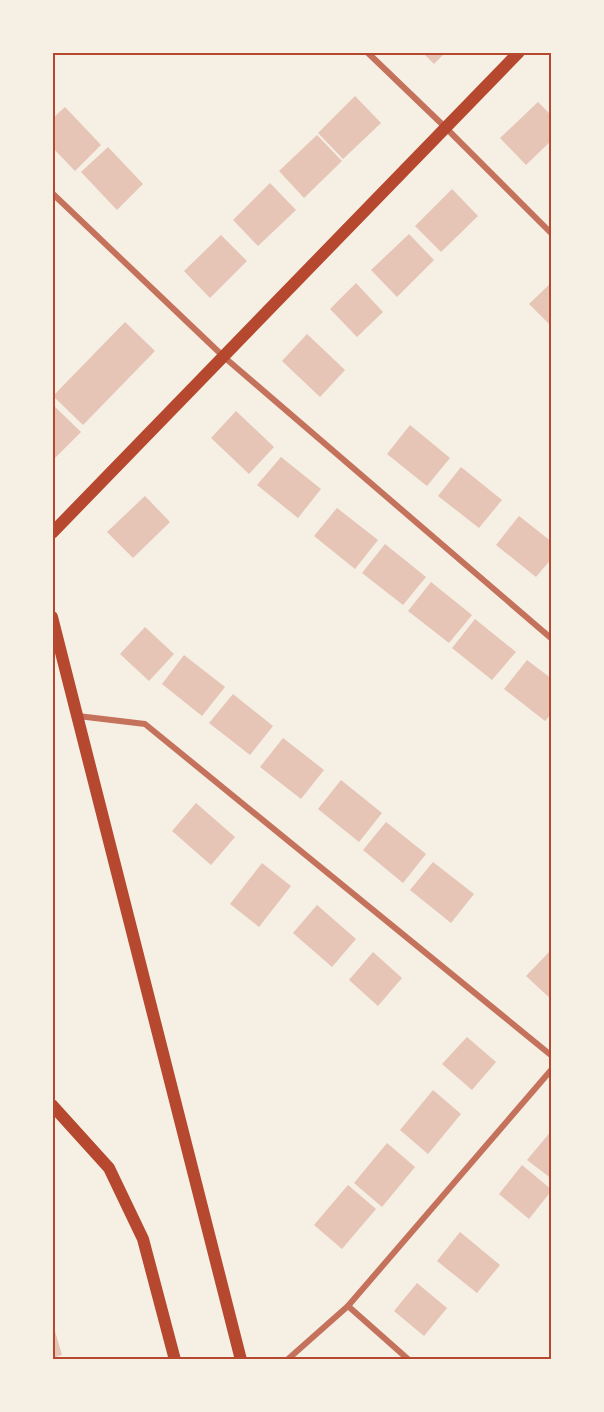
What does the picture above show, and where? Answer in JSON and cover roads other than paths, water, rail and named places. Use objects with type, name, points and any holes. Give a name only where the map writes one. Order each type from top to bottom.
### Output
[{"type":"main road","points":[[52,533],[519,52]]},
{"type":"main road","points":[[52,617],[241,1359]]},
{"type":"main road","points":[[52,1105],[109,1168],[143,1239],[175,1359]]},
{"type":"street","points":[[367,52],[552,234]]},
{"type":"street","points":[[52,193],[224,357],[552,639]]},
{"type":"street","points":[[77,716],[145,724],[552,1056]]},
{"type":"street","points":[[287,1359],[348,1306],[552,1069]]},
{"type":"street","points":[[348,1306],[408,1359]]}]
